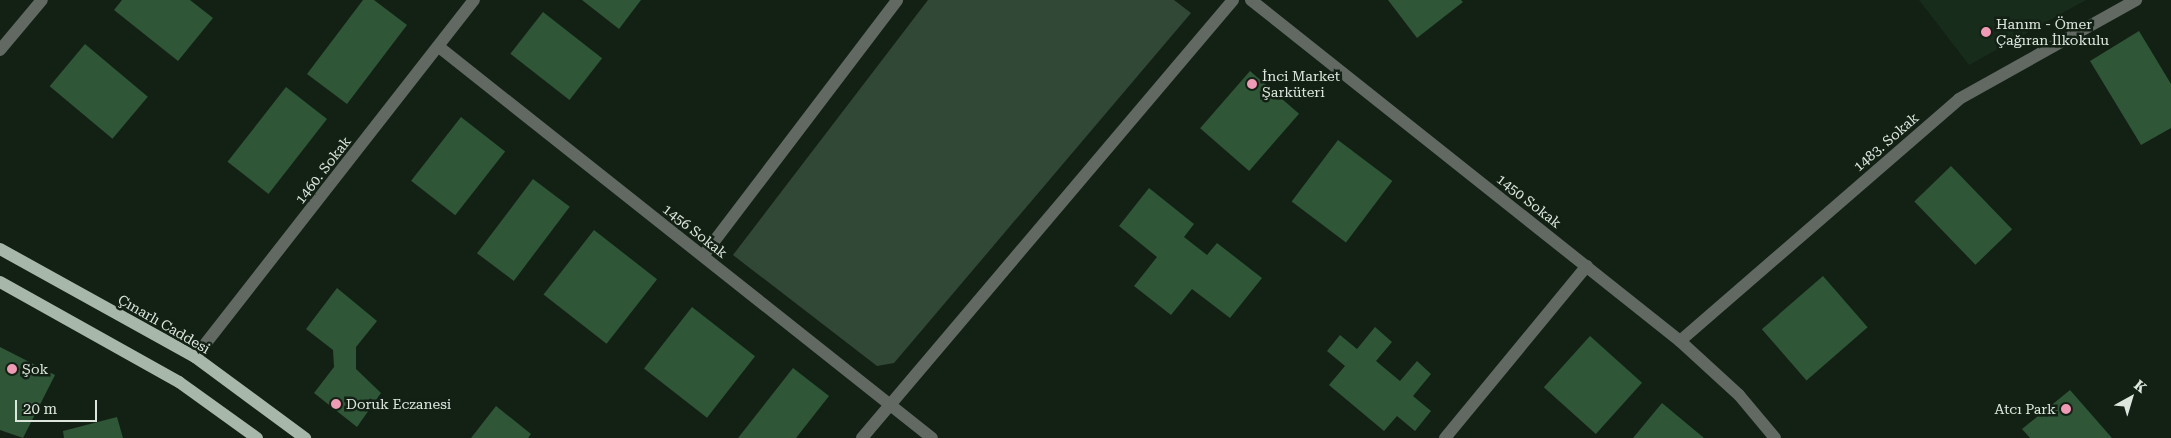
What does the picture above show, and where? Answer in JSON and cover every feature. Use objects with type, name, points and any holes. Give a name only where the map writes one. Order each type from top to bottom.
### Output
[{"type":"main road","name":"Çınarlı Caddesi","points":[[0,249],[195,357],[305,438]]},
{"type":"main road","points":[[0,282],[179,382],[257,438]]},
{"type":"street","points":[[0,50],[42,0]]},
{"type":"street","name":"1460. Sokak","points":[[195,357],[474,0]]},
{"type":"street","points":[[704,256],[897,0]]},
{"type":"street","points":[[862,438],[1233,0]]},
{"type":"street","name":"1450 Sokak","points":[[1251,0],[1680,341],[1739,395],[1776,438]]},
{"type":"street","name":"1483. Sokak","points":[[1680,341],[1959,99],[2136,0]]},
{"type":"street","name":"1456 Sokak","points":[[439,47],[932,438]]},
{"type":"street","points":[[1445,438],[1587,266]]},
{"type":"shaded area","points":[[928,0],[1174,0],[1191,13],[894,363],[877,366],[733,255]]},
{"type":"shaded area","name":"Hanım - Ömer Çağıran İlkokulu","points":[[1919,0],[2086,0],[1969,65]]},
{"type":"building","points":[[122,0],[190,0],[213,18],[178,61],[114,10]]},
{"type":"building","points":[[363,0],[374,0],[407,25],[347,104],[307,74]]},
{"type":"building","points":[[582,0],[641,0],[619,29]]},
{"type":"building","points":[[1388,0],[1461,0],[1463,2],[1417,38]]},
{"type":"building","points":[[543,12],[602,58],[569,100],[510,54]]},
{"type":"building","points":[[2139,31],[2171,84],[2171,128],[2141,145],[2090,61]]},
{"type":"building","points":[[85,44],[148,97],[112,139],[50,86]]},
{"type":"building","points":[[1250,71],[1299,114],[1249,171],[1200,128]]},
{"type":"building","points":[[286,87],[327,119],[268,194],[228,162]]},
{"type":"building","points":[[461,117],[505,151],[455,215],[411,181]]},
{"type":"building","points":[[1338,140],[1392,181],[1346,242],[1292,201]]},
{"type":"building","points":[[1951,166],[2012,229],[1975,265],[1914,201]]},
{"type":"building","points":[[533,179],[570,207],[514,281],[477,253]]},
{"type":"building","points":[[1149,188],[1194,224],[1184,237],[1207,255],[1217,243],[1262,278],[1230,318],[1192,289],[1171,315],[1134,286],[1157,257],[1119,226]]},
{"type":"building","points":[[594,230],[657,279],[607,344],[544,295]]},
{"type":"building","points":[[1823,276],[1868,327],[1806,380],[1762,329]]},
{"type":"building","points":[[337,288],[377,321],[356,347],[356,369],[381,393],[357,427],[314,393],[334,367],[333,350],[306,329]]},
{"type":"building","points":[[692,307],[755,356],[707,418],[644,368]]},
{"type":"building","points":[[1375,327],[1392,342],[1376,361],[1400,381],[1417,361],[1431,374],[1413,396],[1431,411],[1415,431],[1397,416],[1384,431],[1329,385],[1345,366],[1327,351],[1340,335],[1357,349]]},
{"type":"building","points":[[1590,336],[1642,383],[1596,434],[1544,387]]},
{"type":"building","points":[[0,347],[55,375],[23,438],[0,430]]},
{"type":"building","points":[[793,368],[829,396],[796,438],[738,438]]},
{"type":"building","name":"Atcı Park","points":[[2070,390],[2112,438],[2030,438],[2022,429]]},
{"type":"building","points":[[1662,403],[1704,438],[1633,438]]},
{"type":"building","points":[[496,406],[531,434],[528,438],[471,438]]},
{"type":"building","points":[[117,417],[123,438],[64,438],[63,431]]},
{"type":"place","name":"Hanım - Ömer Çağıran İlkokulu","points":[[1986,32]]},
{"type":"place","name":"İnci Market Şarküteri","points":[[1252,84]]},
{"type":"place","name":"Şok","points":[[12,369]]},
{"type":"place","name":"Doruk Eczanesi","points":[[336,404]]},
{"type":"place","name":"Atcı Park","points":[[2066,409]]}]
